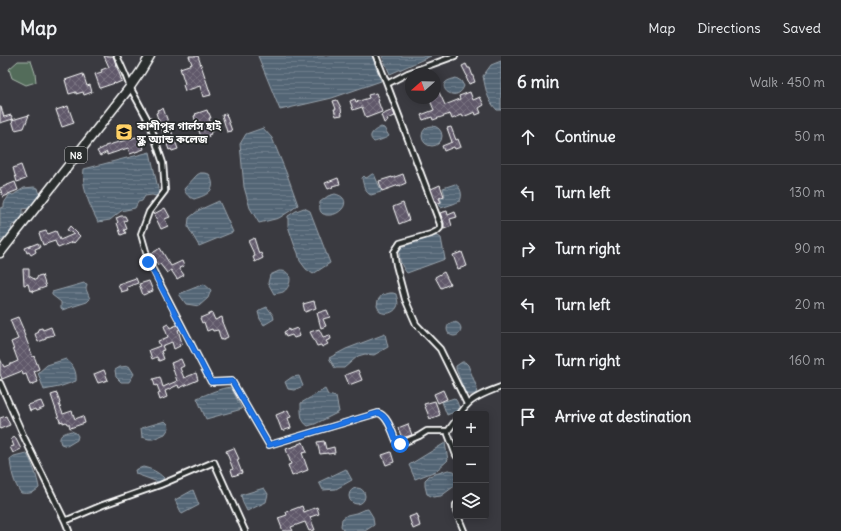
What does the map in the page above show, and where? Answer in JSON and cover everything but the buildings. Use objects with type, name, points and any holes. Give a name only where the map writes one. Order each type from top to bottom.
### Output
[{"type":"highway","name":"N8","points":[[0,253],[130,87],[150,56]]},
{"type":"street","points":[[117,56],[130,87],[150,124],[164,163],[165,191],[149,212],[141,234],[148,262],[211,382],[232,381],[269,445],[378,413],[382,414],[387,419],[397,444],[428,431],[448,432]]},
{"type":"street","points":[[376,56],[440,224],[440,228],[431,234],[400,243],[394,252],[404,299],[416,324],[440,348],[467,404]]},
{"type":"street","points":[[387,84],[408,73],[455,56]]},
{"type":"street","points":[[0,383],[69,531]]},
{"type":"street","points":[[462,411],[467,404],[486,393],[501,387]]},
{"type":"street","points":[[453,424],[448,432],[453,447]]},
{"type":"street","points":[[65,521],[103,505],[160,485],[214,462],[245,531]]},
{"type":"street","points":[[459,519],[464,531]]},
{"type":"green space","points":[[18,61],[31,61],[36,82],[26,85],[12,78],[9,69]]},
{"type":"water","points":[[258,56],[372,56],[381,81],[332,98],[280,110]]},
{"type":"water","points":[[382,56],[431,56],[390,74]]},
{"type":"water","points":[[501,61],[501,110],[497,110],[489,99],[483,76],[491,65]]},
{"type":"water","points":[[456,78],[461,81],[464,86],[458,94],[450,93],[444,85],[447,81]]},
{"type":"water","points":[[432,126],[439,129],[442,136],[439,143],[432,146],[425,143],[422,136],[425,129]]},
{"type":"water","points":[[381,127],[384,128],[389,136],[374,142],[371,135],[374,131]]},
{"type":"water","points":[[263,128],[272,138],[298,205],[279,218],[259,223],[250,208],[244,187],[240,144],[246,134]]},
{"type":"water","points":[[150,152],[159,195],[145,196],[142,201],[138,202],[135,208],[121,211],[110,220],[98,222],[85,190],[83,176],[84,169]]},
{"type":"water","points":[[200,173],[209,174],[212,180],[212,188],[204,196],[194,199],[188,196],[184,189]]},
{"type":"water","points":[[374,174],[381,192],[371,195],[366,190],[362,178],[364,176],[366,178]]},
{"type":"water","points":[[455,184],[461,191],[460,201],[441,208],[439,204],[442,202],[440,198],[445,196],[443,188]]},
{"type":"water","points":[[24,188],[38,188],[40,195],[39,201],[29,208],[23,209],[22,222],[12,225],[11,233],[0,242],[0,208],[4,207],[4,203],[10,194],[13,195]]},
{"type":"water","points":[[335,194],[344,199],[344,207],[332,215],[322,214],[320,210],[320,202],[328,196]]},
{"type":"water","points":[[219,201],[233,232],[199,246],[188,227],[189,218],[199,210]]},
{"type":"water","points":[[304,208],[310,211],[330,263],[313,274],[306,269],[300,261],[288,226],[288,216]]},
{"type":"water","points":[[433,236],[438,236],[441,238],[445,259],[407,273],[400,261],[399,254],[401,247]]},
{"type":"water","points":[[279,271],[288,274],[290,282],[285,290],[274,294],[268,283],[270,275]]},
{"type":"water","points":[[84,283],[87,284],[86,289],[90,299],[87,302],[62,310],[61,302],[52,295],[52,292]]},
{"type":"water","points":[[204,284],[211,290],[208,298],[199,306],[186,304],[179,294]]},
{"type":"water","points":[[390,293],[396,294],[398,306],[390,313],[380,312],[377,306],[378,300],[382,295]]},
{"type":"water","points":[[267,307],[274,319],[264,325],[258,312]]},
{"type":"water","points":[[451,322],[457,322],[461,326],[461,332],[457,336],[451,336],[447,332],[447,326]]},
{"type":"water","points":[[385,334],[388,347],[374,355],[365,354],[358,356],[344,368],[335,368],[329,358],[346,349]]},
{"type":"water","points":[[66,359],[74,368],[76,381],[44,390],[38,373],[47,365]]},
{"type":"water","points":[[462,362],[465,362],[468,365],[477,388],[476,394],[466,395],[456,369],[456,366]]},
{"type":"water","points":[[129,366],[134,374],[129,382],[121,382],[116,377],[115,370],[120,367]]},
{"type":"water","points":[[299,376],[303,386],[294,390],[288,389],[285,382],[292,377]]},
{"type":"water","points":[[231,387],[242,409],[206,419],[197,398]]},
{"type":"water","points":[[325,389],[328,395],[336,397],[339,412],[308,426],[302,419],[301,403]]},
{"type":"water","points":[[454,398],[458,403],[459,410],[453,411],[453,412],[447,415],[442,402]]},
{"type":"water","points":[[165,421],[169,428],[165,434],[153,439],[142,437],[141,428]]},
{"type":"water","points":[[71,431],[76,433],[78,436],[77,440],[67,446],[61,444],[61,436]]},
{"type":"water","points":[[445,443],[448,460],[436,471],[415,479],[409,465]]},
{"type":"water","points":[[26,453],[34,469],[39,488],[33,492],[21,493],[16,486],[10,459],[14,456]]},
{"type":"water","points":[[143,467],[155,471],[164,478],[161,482],[158,482],[136,474],[135,470]]},
{"type":"water","points":[[346,469],[352,480],[336,489],[323,490],[319,482]]},
{"type":"water","points":[[448,470],[453,471],[453,487],[441,496],[433,497],[427,494],[425,486],[425,480],[429,476]]},
{"type":"water","points":[[264,488],[268,494],[266,502],[247,511],[241,495]]},
{"type":"water","points":[[357,488],[363,490],[365,496],[363,502],[357,504],[351,502],[349,496],[351,490]]},
{"type":"water","points":[[193,490],[199,505],[182,514],[175,500]]},
{"type":"water","points":[[368,509],[373,517],[374,525],[365,531],[344,531],[341,526],[342,519],[347,515]]},
{"type":"place","name":"কাশীপুর গার্লস হাই স্কুল অ্যান্ড কলেজ","points":[[124,132]]},
{"type":"route","points":[[148,262],[211,382],[232,381],[269,445],[378,413],[382,414],[387,419],[397,444],[400,444]]}]
